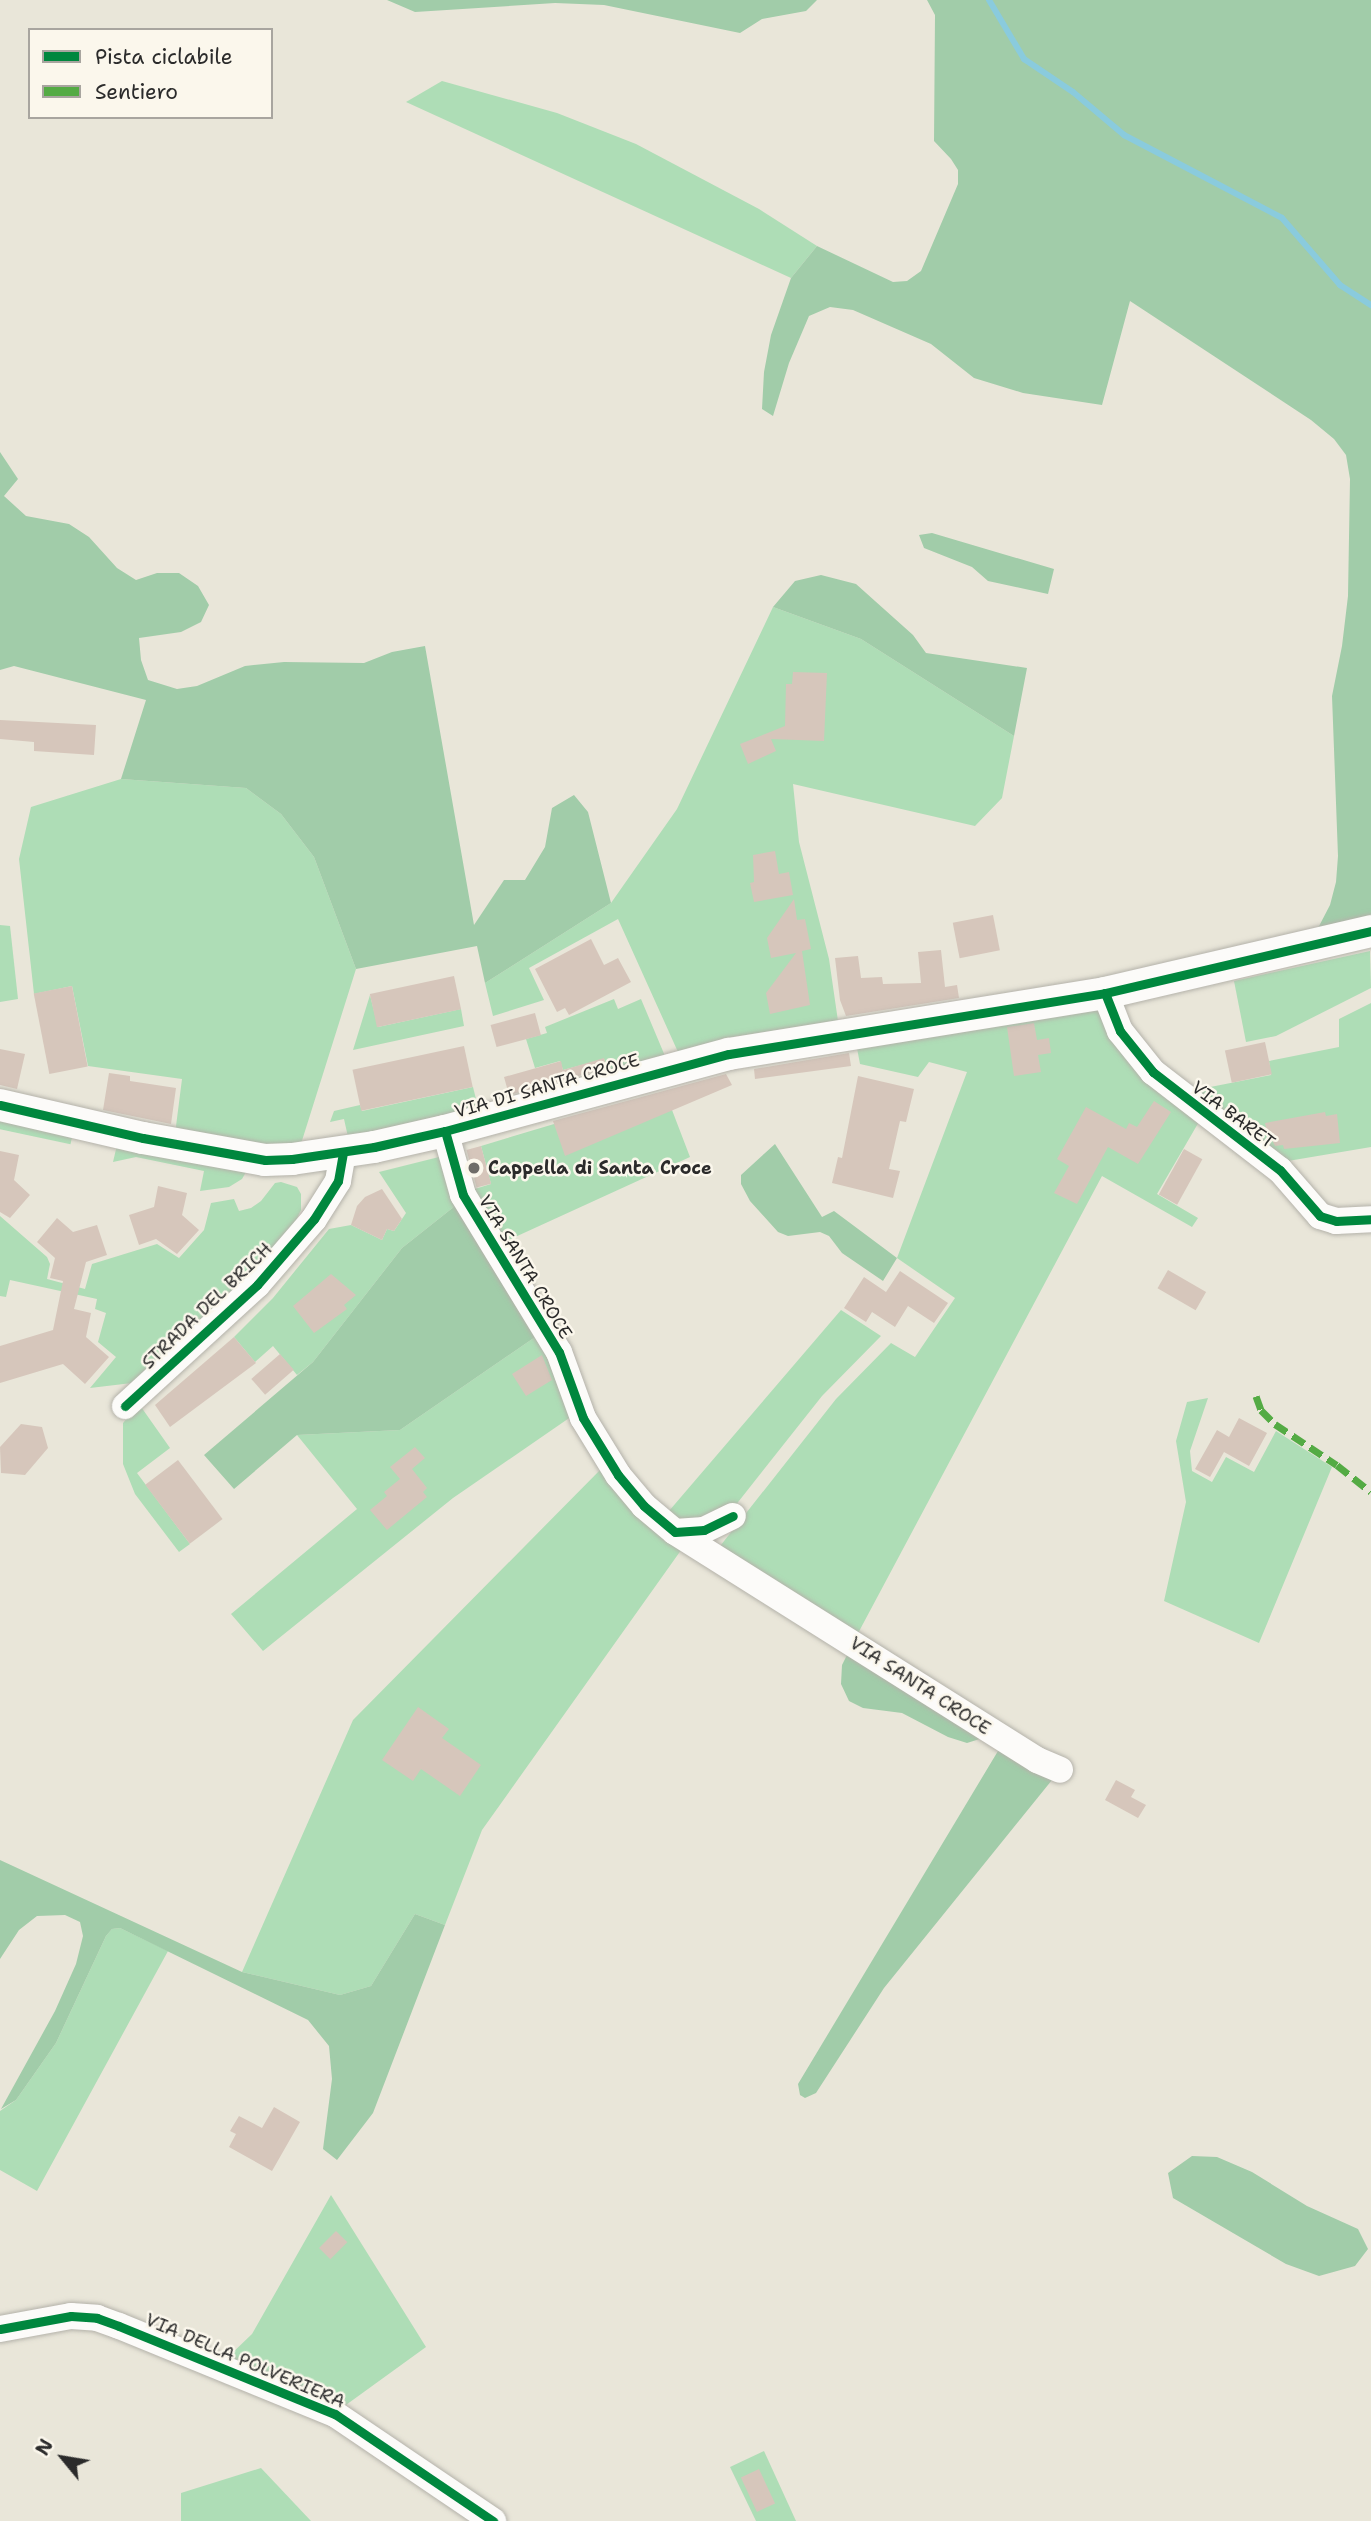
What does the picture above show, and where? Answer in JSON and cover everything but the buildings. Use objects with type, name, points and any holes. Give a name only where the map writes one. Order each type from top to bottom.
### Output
[{"type":"main road","name":"VIA DI SANTA CROCE","points":[[0,1105],[130,1135],[265,1160],[343,1152],[445,1131],[736,1052],[1105,993],[1371,931]]},
{"type":"street","name":"VIA BARET","points":[[1105,993],[1120,1031],[1153,1073],[1280,1170],[1320,1216],[1336,1221],[1371,1219]]},
{"type":"street","name":"VIA SANTA CROCE","points":[[445,1131],[463,1195],[559,1352],[587,1426],[634,1495],[675,1532],[1037,1760],[1060,1770]]},
{"type":"street","name":"STRADA DEL BRICH","points":[[125,1406],[257,1285],[305,1230],[334,1190],[343,1152]]},
{"type":"street","points":[[675,1532],[704,1530],[733,1516]]},
{"type":"street","name":"VIA DELLA POLVERIERA","points":[[0,2329],[71,2315],[97,2318],[119,2326],[335,2414],[493,2521]]},
{"type":"green space","points":[[387,0],[817,0],[806,11],[762,19],[740,33],[604,5],[555,3],[415,12]]},
{"type":"green space","points":[[927,0],[1371,0],[1371,917],[1317,930],[1330,905],[1336,882],[1338,856],[1332,696],[1348,596],[1350,479],[1346,455],[1334,439],[1311,420],[1130,301],[1102,405],[1023,393],[974,378],[931,344],[853,310],[830,307],[809,316],[789,363],[773,416],[762,409],[764,372],[771,335],[791,278],[817,246],[893,282],[907,281],[921,271],[958,184],[958,170],[934,141],[935,15]]},
{"type":"green space","points":[[442,81],[557,113],[636,144],[759,209],[817,246],[791,278],[406,102]]},
{"type":"green space","points":[[0,452],[18,479],[4,496],[26,516],[69,524],[89,537],[117,568],[136,580],[157,573],[179,573],[198,586],[209,605],[201,622],[181,632],[139,638],[141,660],[148,680],[177,689],[197,686],[245,666],[284,662],[364,663],[392,652],[425,646],[474,925],[504,880],[525,880],[545,847],[552,808],[574,795],[588,812],[611,903],[485,983],[477,946],[356,969],[314,857],[281,814],[246,788],[121,779],[146,700],[14,666],[0,670]]},
{"type":"green space","points":[[932,533],[1054,569],[1048,594],[988,581],[972,567],[924,548],[919,535]]},
{"type":"green space","points":[[821,575],[856,584],[913,635],[926,653],[1027,668],[1014,736],[861,639],[773,607],[795,581]]},
{"type":"green space","points":[[773,607],[861,639],[1014,736],[1002,798],[975,826],[793,784],[799,842],[829,959],[838,1021],[733,1037],[678,1052],[618,919],[529,968],[544,1000],[493,1016],[485,983],[611,903],[677,809]]},
{"type":"green space","points":[[121,779],[246,788],[281,814],[314,857],[356,969],[300,1147],[279,1150],[175,1134],[182,1079],[88,1066],[72,986],[34,994],[19,859],[31,807]]},
{"type":"green space","points":[[0,925],[10,926],[18,999],[0,1002]]},
{"type":"green space","points":[[1370,951],[1371,988],[1276,1036],[1246,1042],[1234,981]]},
{"type":"green space","points":[[370,995],[378,1027],[461,1009],[464,1026],[353,1050]]},
{"type":"green space","points":[[614,999],[618,1009],[641,999],[665,1056],[609,1073],[604,1059],[563,1070],[560,1061],[535,1068],[526,1039],[547,1033],[545,1027]]},
{"type":"green space","points":[[1371,1003],[1371,1147],[1282,1162],[1190,1091],[1271,1075],[1269,1061],[1339,1047],[1339,1019]]},
{"type":"green space","points":[[1097,1005],[1200,1120],[1157,1194],[1198,1218],[1192,1227],[1102,1176],[856,1637],[717,1550],[836,1399],[891,1343],[915,1357],[955,1298],[897,1258],[967,1072],[929,1062],[918,1077],[860,1064],[856,1043]]},
{"type":"green space","points":[[473,1087],[478,1107],[348,1137],[344,1119],[330,1122],[334,1111],[360,1105],[362,1111]]},
{"type":"green space","points":[[672,1110],[690,1157],[504,1242],[468,1191],[491,1184],[481,1146],[554,1124]]},
{"type":"green space","points":[[0,1120],[72,1135],[71,1144],[0,1129]]},
{"type":"green space","points":[[775,1144],[822,1217],[834,1211],[897,1258],[883,1281],[842,1253],[829,1236],[820,1232],[788,1236],[778,1232],[750,1201],[741,1184],[741,1175]]},
{"type":"green space","points":[[117,1145],[246,1172],[242,1179],[229,1187],[200,1191],[204,1171],[136,1157],[113,1162]]},
{"type":"green space","points":[[447,1155],[460,1202],[402,1248],[313,1362],[297,1375],[273,1346],[255,1362],[234,1337],[273,1298],[329,1229],[351,1225],[382,1240],[387,1229],[394,1231],[406,1213],[379,1172]]},
{"type":"green space","points":[[275,1183],[297,1187],[301,1194],[301,1210],[293,1227],[231,1291],[132,1383],[90,1388],[116,1357],[98,1342],[106,1313],[95,1309],[97,1299],[10,1280],[6,1297],[0,1296],[0,1216],[47,1257],[50,1264],[47,1279],[85,1289],[92,1264],[157,1244],[179,1258],[204,1230],[211,1203],[234,1199],[239,1211],[251,1208],[261,1201]]},
{"type":"green space","points":[[460,1202],[541,1333],[400,1430],[297,1435],[234,1489],[204,1455],[313,1362],[402,1248]]},
{"type":"green space","points":[[841,1310],[881,1336],[822,1396],[735,1506],[712,1521],[663,1518]]},
{"type":"green space","points":[[541,1333],[575,1414],[453,1498],[263,1651],[231,1614],[357,1509],[297,1435],[400,1430]]},
{"type":"green space","points":[[1208,1398],[1190,1451],[1192,1471],[1212,1482],[1226,1457],[1254,1472],[1276,1431],[1332,1467],[1259,1643],[1164,1601],[1186,1502],[1176,1441],[1187,1402]]},
{"type":"green space","points":[[139,1404],[170,1448],[137,1473],[190,1544],[179,1552],[135,1494],[123,1464],[123,1423]]},
{"type":"green space","points":[[604,1466],[684,1546],[482,1830],[445,1925],[415,1914],[371,1986],[340,1995],[242,1972],[353,1720]]},
{"type":"green space","points":[[850,1649],[986,1737],[967,1743],[948,1737],[902,1713],[863,1708],[849,1701],[841,1684],[842,1665]]},
{"type":"green space","points":[[1001,1746],[1052,1780],[884,1988],[816,2093],[805,2098],[800,2095],[798,2084]]},
{"type":"green space","points":[[0,1860],[242,1972],[340,1995],[371,1986],[415,1914],[445,1925],[373,2113],[337,2160],[323,2149],[332,2079],[329,2046],[308,2020],[120,1928],[112,1929],[106,1936],[56,2043],[16,2100],[1,2109],[55,2011],[76,1964],[83,1936],[80,1922],[65,1915],[37,1916],[19,1930],[0,1959]]},
{"type":"green space","points":[[120,1928],[168,1951],[37,2191],[0,2170],[0,2111],[16,2100],[56,2043],[106,1936],[112,1929]]},
{"type":"green space","points":[[1192,2156],[1217,2157],[1252,2172],[1307,2206],[1358,2229],[1368,2249],[1355,2266],[1319,2276],[1286,2264],[1173,2198],[1168,2173]]},
{"type":"green space","points":[[331,2195],[426,2347],[339,2410],[228,2357],[252,2334]]},
{"type":"green space","points":[[764,2451],[796,2521],[756,2521],[730,2467]]},
{"type":"green space","points":[[261,2468],[311,2521],[181,2521],[181,2493]]},
{"type":"waterway","points":[[989,0],[1024,59],[1073,92],[1124,135],[1282,218],[1340,285],[1371,305]]},
{"type":"marked path","points":[[1256,1396],[1261,1410],[1275,1424],[1337,1465],[1371,1492]]},
{"type":"cycle path","points":[[0,1105],[143,1138],[265,1160],[292,1159],[374,1147],[445,1131],[729,1054],[1105,993],[1371,931]]},
{"type":"cycle path","points":[[1105,993],[1120,1031],[1153,1072],[1280,1170],[1320,1216],[1336,1221],[1371,1219]]},
{"type":"cycle path","points":[[445,1131],[463,1195],[559,1352],[583,1418],[618,1475],[644,1506],[675,1532],[704,1530],[733,1516]]},
{"type":"cycle path","points":[[125,1406],[257,1285],[314,1219],[338,1181],[343,1152]]},
{"type":"cycle path","points":[[0,2329],[71,2316],[97,2318],[119,2326],[335,2414],[493,2521]]},
{"type":"place","name":"Cappella di Santa Croce","points":[[474,1168]]}]
